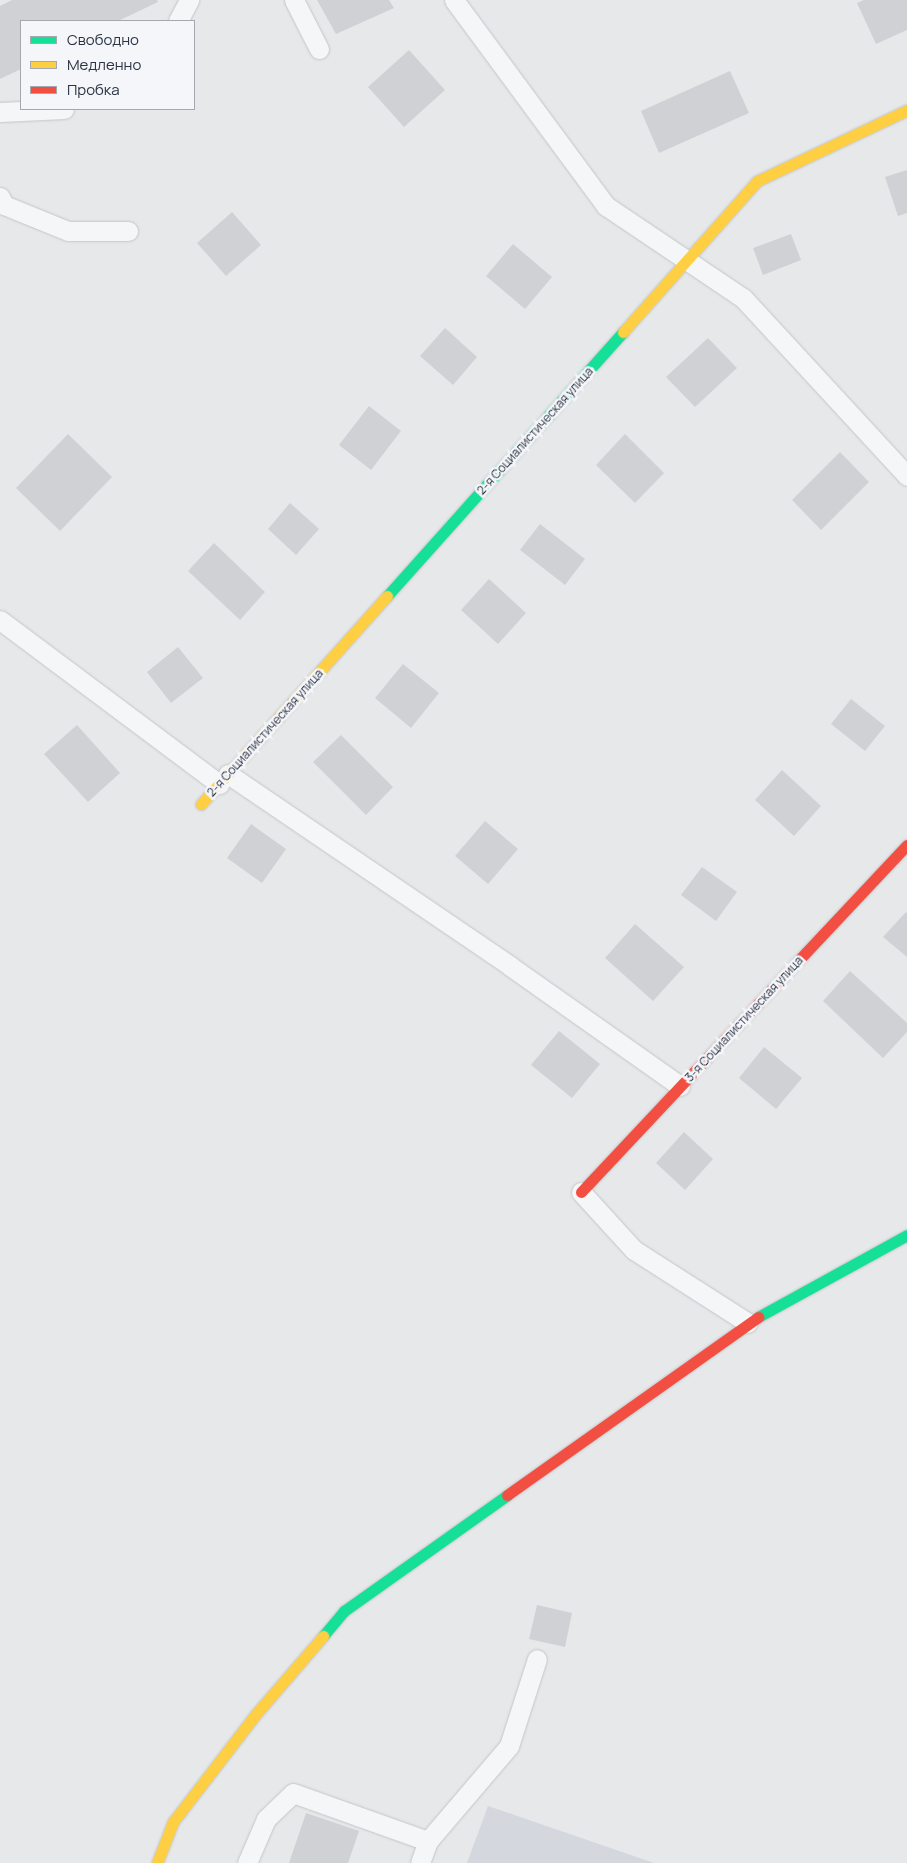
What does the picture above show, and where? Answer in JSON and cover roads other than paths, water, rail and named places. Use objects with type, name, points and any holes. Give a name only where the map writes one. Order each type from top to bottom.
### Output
[{"type":"street","name":"2-я Социалистическая улица","points":[[201,804],[757,181],[907,110]]},
{"type":"street","name":"3-я Социалистическая улица","points":[[581,1192],[907,846]]},
{"type":"street","points":[[157,1863],[173,1822],[256,1714],[344,1611],[748,1323],[907,1235]]},
{"type":"lane","points":[[179,20],[189,0]]},
{"type":"lane","points":[[294,0],[319,49]]},
{"type":"lane","points":[[454,0],[606,206],[688,259],[743,298],[907,476]]},
{"type":"lane","points":[[0,112],[43,110]]},
{"type":"lane","points":[[1,204],[68,231],[128,231]]},
{"type":"lane","points":[[0,620],[223,779],[510,966],[680,1086]]},
{"type":"lane","points":[[581,1192],[634,1250],[748,1323]]},
{"type":"lane","points":[[420,1863],[428,1841],[509,1746],[537,1659]]},
{"type":"lane","points":[[248,1863],[266,1819],[293,1793],[428,1841]]}]
